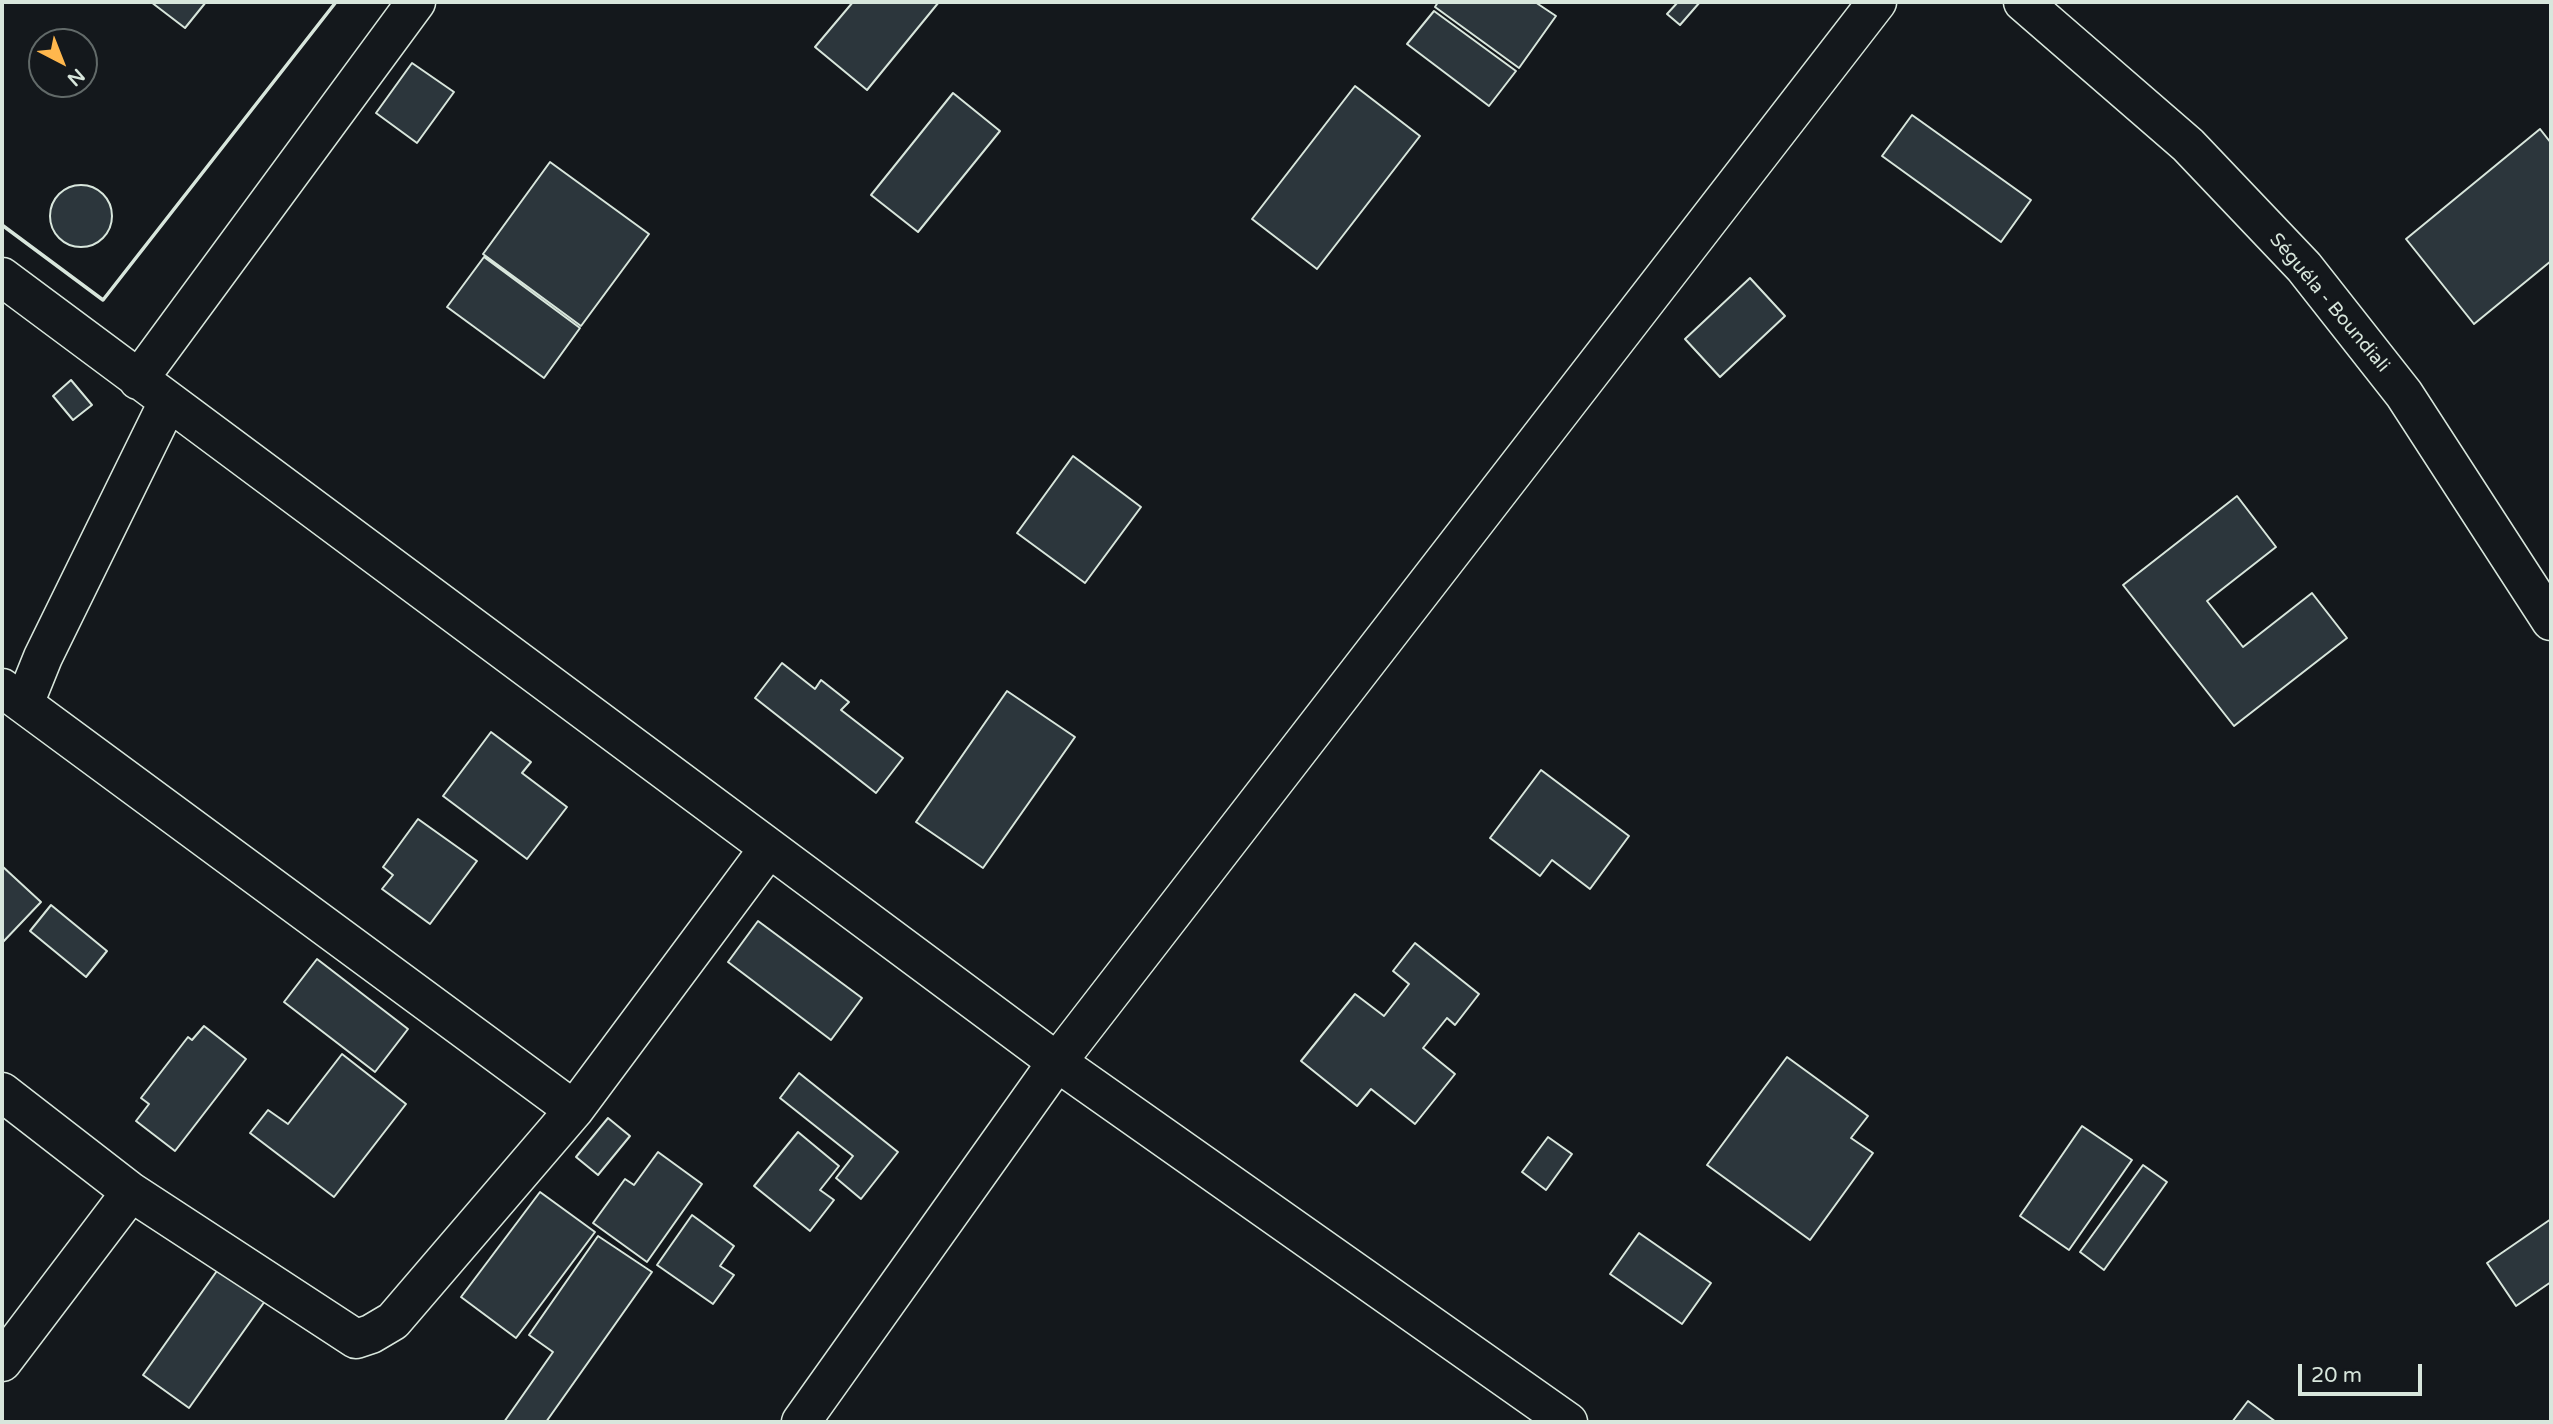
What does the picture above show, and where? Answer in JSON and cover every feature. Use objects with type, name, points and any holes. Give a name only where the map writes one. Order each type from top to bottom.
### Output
[{"type":"street","points":[[138,380],[415,2]]},
{"type":"street","points":[[801,1422],[1057,1062],[1877,2]]},
{"type":"street","name":"Séguéla - Boundiali","points":[[2023,2],[2188,145],[2304,267],[2404,394],[2551,621]]},
{"type":"street","points":[[2,277],[1057,1062],[1568,1422]]},
{"type":"street","points":[[168,402],[43,657],[13,696],[574,1110]]},
{"type":"street","points":[[2,1092],[131,1192],[356,1339],[393,1321],[574,1110],[769,848]]},
{"type":"street","points":[[2,1362],[131,1192]]},
{"type":"building","points":[[151,2],[206,2],[185,28]]},
{"type":"building","points":[[853,2],[939,2],[867,90],[815,47]]},
{"type":"building","points":[[1438,2],[1535,2],[1556,16],[1519,68],[1435,7]]},
{"type":"building","points":[[1678,2],[1700,2],[1680,25],[1667,14]]},
{"type":"building","points":[[1434,11],[1516,71],[1489,106],[1407,44]]},
{"type":"building","points":[[412,63],[454,92],[417,143],[376,113]]},
{"type":"building","points":[[1355,86],[1420,136],[1317,269],[1252,219]]},
{"type":"building","points":[[953,93],[1000,131],[918,232],[871,195]]},
{"type":"building","points":[[1912,115],[2031,200],[2001,242],[1882,156]]},
{"type":"building","points":[[2540,129],[2551,143],[2551,261],[2474,324],[2406,239]]},
{"type":"building","points":[[550,162],[649,234],[581,326],[483,254]]},
{"type":"building","points":[[75,185],[87,185],[103,194],[110,204],[110,228],[103,238],[87,247],[75,247],[64,242],[55,233],[50,222],[50,210],[55,199],[64,190]]},
{"type":"building","points":[[484,257],[580,328],[544,378],[447,307]]},
{"type":"building","points":[[1750,278],[1785,316],[1720,377],[1685,339]]},
{"type":"building","points":[[71,380],[92,405],[73,420],[53,396]]},
{"type":"building","points":[[1073,456],[1141,507],[1085,583],[1017,533]]},
{"type":"building","points":[[2237,496],[2276,547],[2207,601],[2243,647],[2312,593],[2347,638],[2234,726],[2123,585]]},
{"type":"building","points":[[782,663],[815,689],[821,680],[849,702],[841,710],[903,758],[876,793],[755,698]]},
{"type":"building","points":[[1007,691],[1075,737],[983,868],[916,822]]},
{"type":"building","points":[[491,732],[531,762],[522,773],[567,807],[527,859],[443,796]]},
{"type":"building","points":[[1541,770],[1629,836],[1590,889],[1552,860],[1540,876],[1490,838]]},
{"type":"building","points":[[418,819],[477,861],[430,924],[382,889],[393,875],[383,867]]},
{"type":"building","points":[[2,866],[41,902],[2,943]]},
{"type":"building","points":[[51,905],[107,951],[86,977],[30,931]]},
{"type":"building","points":[[758,921],[862,998],[831,1040],[728,962]]},
{"type":"building","points":[[1415,943],[1479,994],[1455,1025],[1447,1018],[1423,1048],[1455,1074],[1415,1124],[1371,1089],[1357,1106],[1301,1061],[1355,994],[1384,1016],[1409,984],[1393,971]]},
{"type":"building","points":[[317,959],[408,1029],[375,1072],[284,1002]]},
{"type":"building","points":[[204,1026],[246,1059],[175,1151],[136,1121],[149,1104],[141,1098],[188,1037],[192,1040]]},
{"type":"building","points":[[342,1054],[406,1104],[334,1197],[250,1133],[268,1110],[288,1124]]},
{"type":"building","points":[[1787,1057],[1868,1116],[1851,1138],[1873,1153],[1810,1240],[1707,1165]]},
{"type":"building","points":[[799,1073],[898,1152],[861,1199],[836,1178],[853,1156],[780,1098]]},
{"type":"building","points":[[608,1118],[630,1136],[598,1175],[576,1157]]},
{"type":"building","points":[[2082,1126],[2132,1160],[2069,1250],[2020,1216]]},
{"type":"building","points":[[798,1132],[839,1166],[820,1190],[834,1200],[810,1231],[754,1186]]},
{"type":"building","points":[[1548,1137],[1572,1154],[1546,1190],[1522,1172]]},
{"type":"building","points":[[658,1152],[702,1184],[647,1262],[593,1223],[625,1179],[634,1185]]},
{"type":"building","points":[[2143,1165],[2167,1182],[2104,1270],[2080,1252]]},
{"type":"building","points":[[540,1192],[595,1232],[516,1338],[461,1297]]},
{"type":"building","points":[[692,1215],[734,1246],[720,1266],[734,1275],[713,1304],[657,1265]]},
{"type":"building","points":[[2551,1219],[2551,1282],[2516,1306],[2487,1263]]},
{"type":"building","points":[[1639,1233],[1711,1283],[1682,1324],[1610,1274]]},
{"type":"building","points":[[598,1236],[652,1272],[546,1422],[504,1422],[553,1352],[529,1335]]},
{"type":"building","points":[[219,1268],[265,1301],[189,1408],[143,1375]]},
{"type":"building","points":[[2248,1401],[2276,1422],[2232,1422]]},
{"type":"wall","points":[[2,225],[103,300],[336,2]]}]
